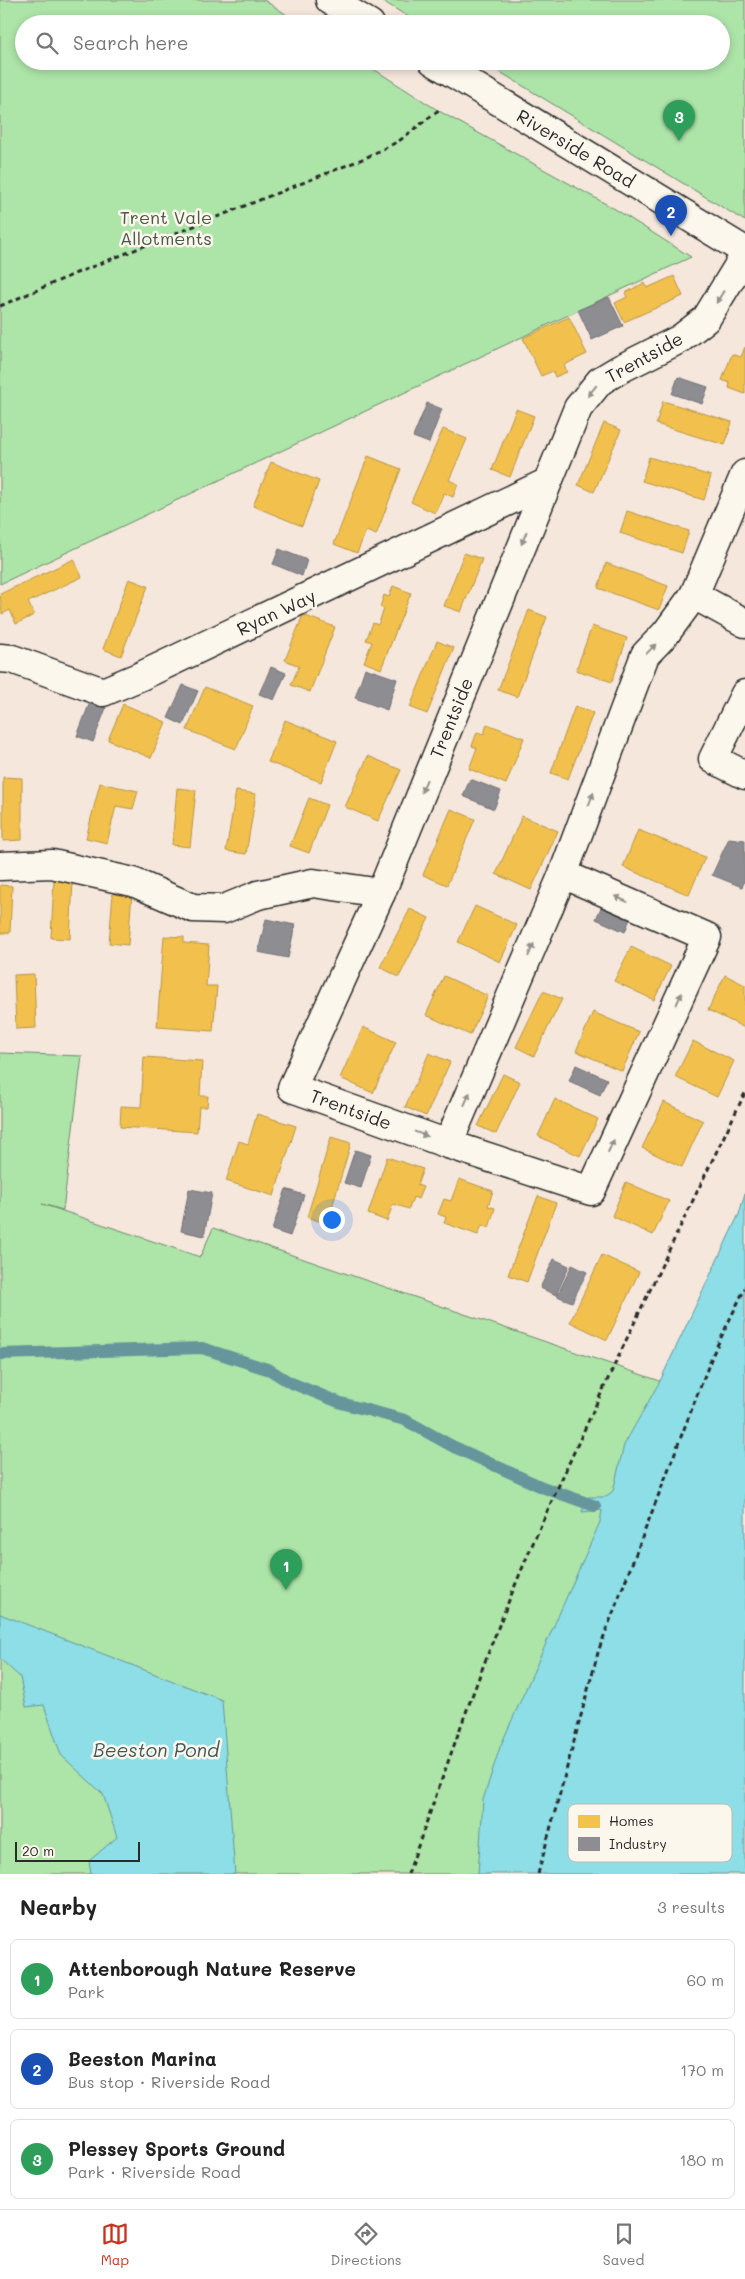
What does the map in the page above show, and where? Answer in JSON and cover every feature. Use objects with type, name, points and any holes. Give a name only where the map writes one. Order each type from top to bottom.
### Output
[{"type":"street","points":[[330,0],[355,15]]},
{"type":"street","name":"Riverside Road","points":[[448,70],[745,251]]},
{"type":"street","name":"Trentside","points":[[563,874],[707,937],[591,1191],[448,1144],[292,1088],[380,893],[578,408],[600,382],[620,369],[680,339],[706,319],[745,255]]},
{"type":"street","points":[[448,1144],[563,874],[645,655],[666,633],[694,595],[745,474]]},
{"type":"street","name":"Ryan Way","points":[[0,658],[12,659],[103,692],[141,676],[546,483]]},
{"type":"street","points":[[694,595],[745,622]]},
{"type":"street","points":[[745,694],[713,759],[745,775]]},
{"type":"street","points":[[0,866],[52,864],[133,882],[193,908],[224,909],[258,896],[313,884],[380,893]]},
{"type":"path","points":[[0,306],[79,272],[366,158],[399,141],[439,110],[464,79]]},
{"type":"path","points":[[408,1874],[474,1691],[549,1508],[654,1278],[745,1094]]},
{"type":"path","points":[[538,1874],[599,1649],[713,1354],[745,1288]]},
{"type":"green space","name":"Trent Vale Allotments","points":[[0,0],[264,0],[287,15],[15,15],[15,70],[375,70],[439,111],[615,209],[691,257],[0,584]]},
{"type":"green space","points":[[381,0],[745,0],[745,221],[497,70],[730,70],[730,15],[405,15]]},
{"type":"green space","points":[[0,1053],[82,1056],[63,1210],[42,1204],[200,1257],[213,1228],[660,1381],[490,1874],[0,1874]]},
{"type":"water","points":[[745,1193],[745,1874],[478,1874],[483,1800],[500,1747],[600,1522],[602,1510],[582,1512],[584,1507],[578,1504],[581,1497],[587,1500],[588,1497],[605,1497],[613,1491],[624,1445],[660,1381],[739,1214]]},
{"type":"water","name":"Beeston Pond","points":[[0,1614],[222,1700],[235,1874],[91,1874],[89,1861],[117,1837],[103,1794],[61,1755],[44,1705],[26,1707],[20,1677],[0,1659]]},
{"type":"building: Homes","points":[[674,276],[683,296],[624,322],[615,303],[627,297],[625,293],[644,283],[647,288]]},
{"type":"building: Homes","points":[[569,317],[587,354],[564,365],[567,372],[555,377],[553,371],[541,376],[523,338]]},
{"type":"building: Homes","points":[[745,347],[745,394],[729,388],[730,383],[722,380],[732,354],[741,357]]},
{"type":"building: Homes","points":[[663,401],[732,422],[725,445],[656,424]]},
{"type":"building: Homes","points":[[516,409],[534,416],[510,477],[492,470]]},
{"type":"building: Homes","points":[[604,423],[621,430],[594,492],[578,485]]},
{"type":"building: Homes","points":[[443,429],[467,439],[449,480],[458,484],[453,497],[444,493],[435,513],[411,502]]},
{"type":"building: Homes","points":[[368,456],[401,469],[376,535],[366,531],[357,553],[334,544]]},
{"type":"building: Homes","points":[[649,457],[711,476],[704,500],[642,481]]},
{"type":"building: Homes","points":[[271,462],[319,481],[302,526],[253,506]]},
{"type":"building: Homes","points":[[627,511],[689,531],[682,553],[620,533]]},
{"type":"building: Homes","points":[[464,553],[482,559],[461,612],[444,606]]},
{"type":"building: Homes","points":[[74,559],[82,577],[28,602],[34,615],[16,624],[10,610],[2,614],[0,594]]},
{"type":"building: Homes","points":[[606,563],[668,586],[659,610],[598,588]]},
{"type":"building: Homes","points":[[129,579],[148,586],[121,656],[103,649]]},
{"type":"building: Homes","points":[[393,586],[411,593],[381,669],[364,662],[372,642],[366,640],[373,623],[378,625],[384,609],[380,607],[384,595],[389,597]]},
{"type":"building: Homes","points":[[529,610],[547,617],[517,697],[498,690]]},
{"type":"building: Homes","points":[[303,615],[335,627],[310,692],[291,685],[299,666],[285,660]]},
{"type":"building: Homes","points":[[592,626],[627,638],[612,682],[576,670]]},
{"type":"building: Homes","points":[[437,641],[454,648],[427,714],[410,707]]},
{"type":"building: Homes","points":[[205,687],[253,706],[236,749],[187,730]]},
{"type":"building: Homes","points":[[123,704],[166,722],[151,758],[108,740]]},
{"type":"building: Homes","points":[[575,706],[593,713],[568,779],[551,773]]},
{"type":"building: Homes","points":[[285,720],[337,741],[321,782],[268,762]]},
{"type":"building: Homes","points":[[487,724],[524,738],[506,784],[469,769],[477,748],[472,746],[477,732],[484,734]]},
{"type":"building: Homes","points":[[368,756],[401,770],[378,821],[345,807]]},
{"type":"building: Homes","points":[[3,777],[22,778],[22,840],[3,841]]},
{"type":"building: Homes","points":[[100,783],[138,791],[133,809],[116,806],[107,843],[86,838]]},
{"type":"building: Homes","points":[[177,788],[196,790],[190,847],[172,845]]},
{"type":"building: Homes","points":[[236,791],[256,794],[246,854],[226,851]]},
{"type":"building: Homes","points":[[309,798],[327,805],[309,853],[290,846]]},
{"type":"building: Homes","points":[[451,809],[475,819],[447,885],[423,875]]},
{"type":"building: Homes","points":[[522,816],[558,831],[531,890],[496,874]]},
{"type":"building: Homes","points":[[638,830],[705,857],[689,895],[623,867]]},
{"type":"building: Homes","points":[[54,880],[73,881],[70,939],[51,938]]},
{"type":"building: Homes","points":[[0,885],[12,886],[10,933],[0,933]]},
{"type":"building: Homes","points":[[113,892],[132,893],[128,945],[109,943]]},
{"type":"building: Homes","points":[[475,906],[517,925],[500,962],[458,942]]},
{"type":"building: Homes","points":[[410,909],[429,918],[399,977],[380,967]]},
{"type":"building: Homes","points":[[164,936],[184,937],[184,943],[209,945],[206,986],[217,986],[213,1031],[157,1027]]},
{"type":"building: Homes","points":[[631,947],[671,966],[654,1000],[614,981]]},
{"type":"building: Homes","points":[[34,974],[36,1028],[16,1029],[14,975]]},
{"type":"building: Homes","points":[[725,975],[745,985],[745,1028],[708,1010]]},
{"type":"building: Homes","points":[[444,976],[488,996],[470,1035],[426,1015]]},
{"type":"building: Homes","points":[[543,991],[562,999],[534,1056],[516,1047]]},
{"type":"building: Homes","points":[[593,1012],[639,1032],[622,1071],[576,1051]]},
{"type":"building: Homes","points":[[363,1027],[396,1042],[373,1093],[340,1078]]},
{"type":"building: Homes","points":[[693,1041],[734,1061],[717,1097],[675,1077]]},
{"type":"building: Homes","points":[[429,1053],[450,1062],[426,1116],[405,1107]]},
{"type":"building: Homes","points":[[144,1057],[202,1061],[200,1096],[208,1096],[207,1107],[199,1107],[197,1132],[120,1127],[121,1106],[141,1107]]},
{"type":"building: Homes","points":[[503,1074],[520,1082],[496,1134],[478,1126]]},
{"type":"building: Homes","points":[[555,1099],[598,1119],[580,1156],[538,1136]]},
{"type":"building: Homes","points":[[664,1102],[703,1121],[682,1167],[642,1148]]},
{"type":"building: Homes","points":[[257,1114],[296,1126],[274,1196],[226,1181],[239,1141],[248,1144]]},
{"type":"building: Homes","points":[[331,1137],[351,1143],[327,1224],[307,1217]]},
{"type":"building: Homes","points":[[387,1157],[423,1169],[417,1185],[423,1187],[418,1199],[413,1197],[409,1209],[393,1204],[387,1221],[368,1214]]},
{"type":"building: Homes","points":[[459,1179],[493,1191],[488,1206],[495,1208],[489,1228],[482,1225],[478,1235],[444,1223],[446,1217],[438,1214],[444,1199],[451,1201]]},
{"type":"building: Homes","points":[[626,1182],[669,1201],[653,1235],[612,1216]]},
{"type":"building: Homes","points":[[538,1196],[556,1203],[527,1282],[508,1275]]},
{"type":"building: Homes","points":[[602,1255],[639,1272],[607,1340],[570,1322]]},
{"type":"building: Industry","points":[[609,297],[623,326],[592,340],[578,310]]},
{"type":"building: Industry","points":[[678,377],[708,387],[702,404],[672,394]]},
{"type":"building: Industry","points":[[427,403],[442,409],[429,443],[413,437]]},
{"type":"building: Industry","points":[[279,549],[307,560],[302,576],[273,564]]},
{"type":"building: Industry","points":[[271,667],[286,673],[274,700],[259,694]]},
{"type":"building: Industry","points":[[365,668],[397,679],[387,710],[355,698]]},
{"type":"building: Industry","points":[[183,685],[198,691],[183,725],[168,718]]},
{"type":"building: Industry","points":[[90,702],[106,708],[93,742],[77,736]]},
{"type":"building: Industry","points":[[470,779],[501,791],[494,809],[463,796]]},
{"type":"building: Industry","points":[[729,838],[745,840],[745,880],[742,887],[712,875]]},
{"type":"building: Industry","points":[[603,903],[631,916],[625,932],[596,919]]},
{"type":"building: Industry","points":[[266,919],[295,925],[288,958],[258,952]]},
{"type":"building: Industry","points":[[576,1065],[607,1079],[600,1095],[569,1081]]},
{"type":"building: Industry","points":[[355,1150],[371,1155],[361,1188],[344,1183]]},
{"type":"building: Industry","points":[[189,1189],[212,1193],[204,1236],[181,1231]]},
{"type":"building: Industry","points":[[286,1189],[304,1195],[290,1236],[272,1230]]},
{"type":"building: Industry","points":[[554,1259],[569,1266],[556,1295],[540,1288]]},
{"type":"building: Industry","points":[[572,1265],[587,1272],[572,1302],[557,1296]]},
{"type":"waterway","points":[[0,1354],[202,1348],[270,1370],[289,1382],[341,1403],[405,1420],[452,1446],[542,1487],[595,1506]]},
{"type":"place","name":"Plessey Sports Ground","points":[[679,141]]},
{"type":"place","name":"Beeston Marina","points":[[671,236]]},
{"type":"place","name":"Attenborough Nature Reserve","points":[[286,1590]]}]
